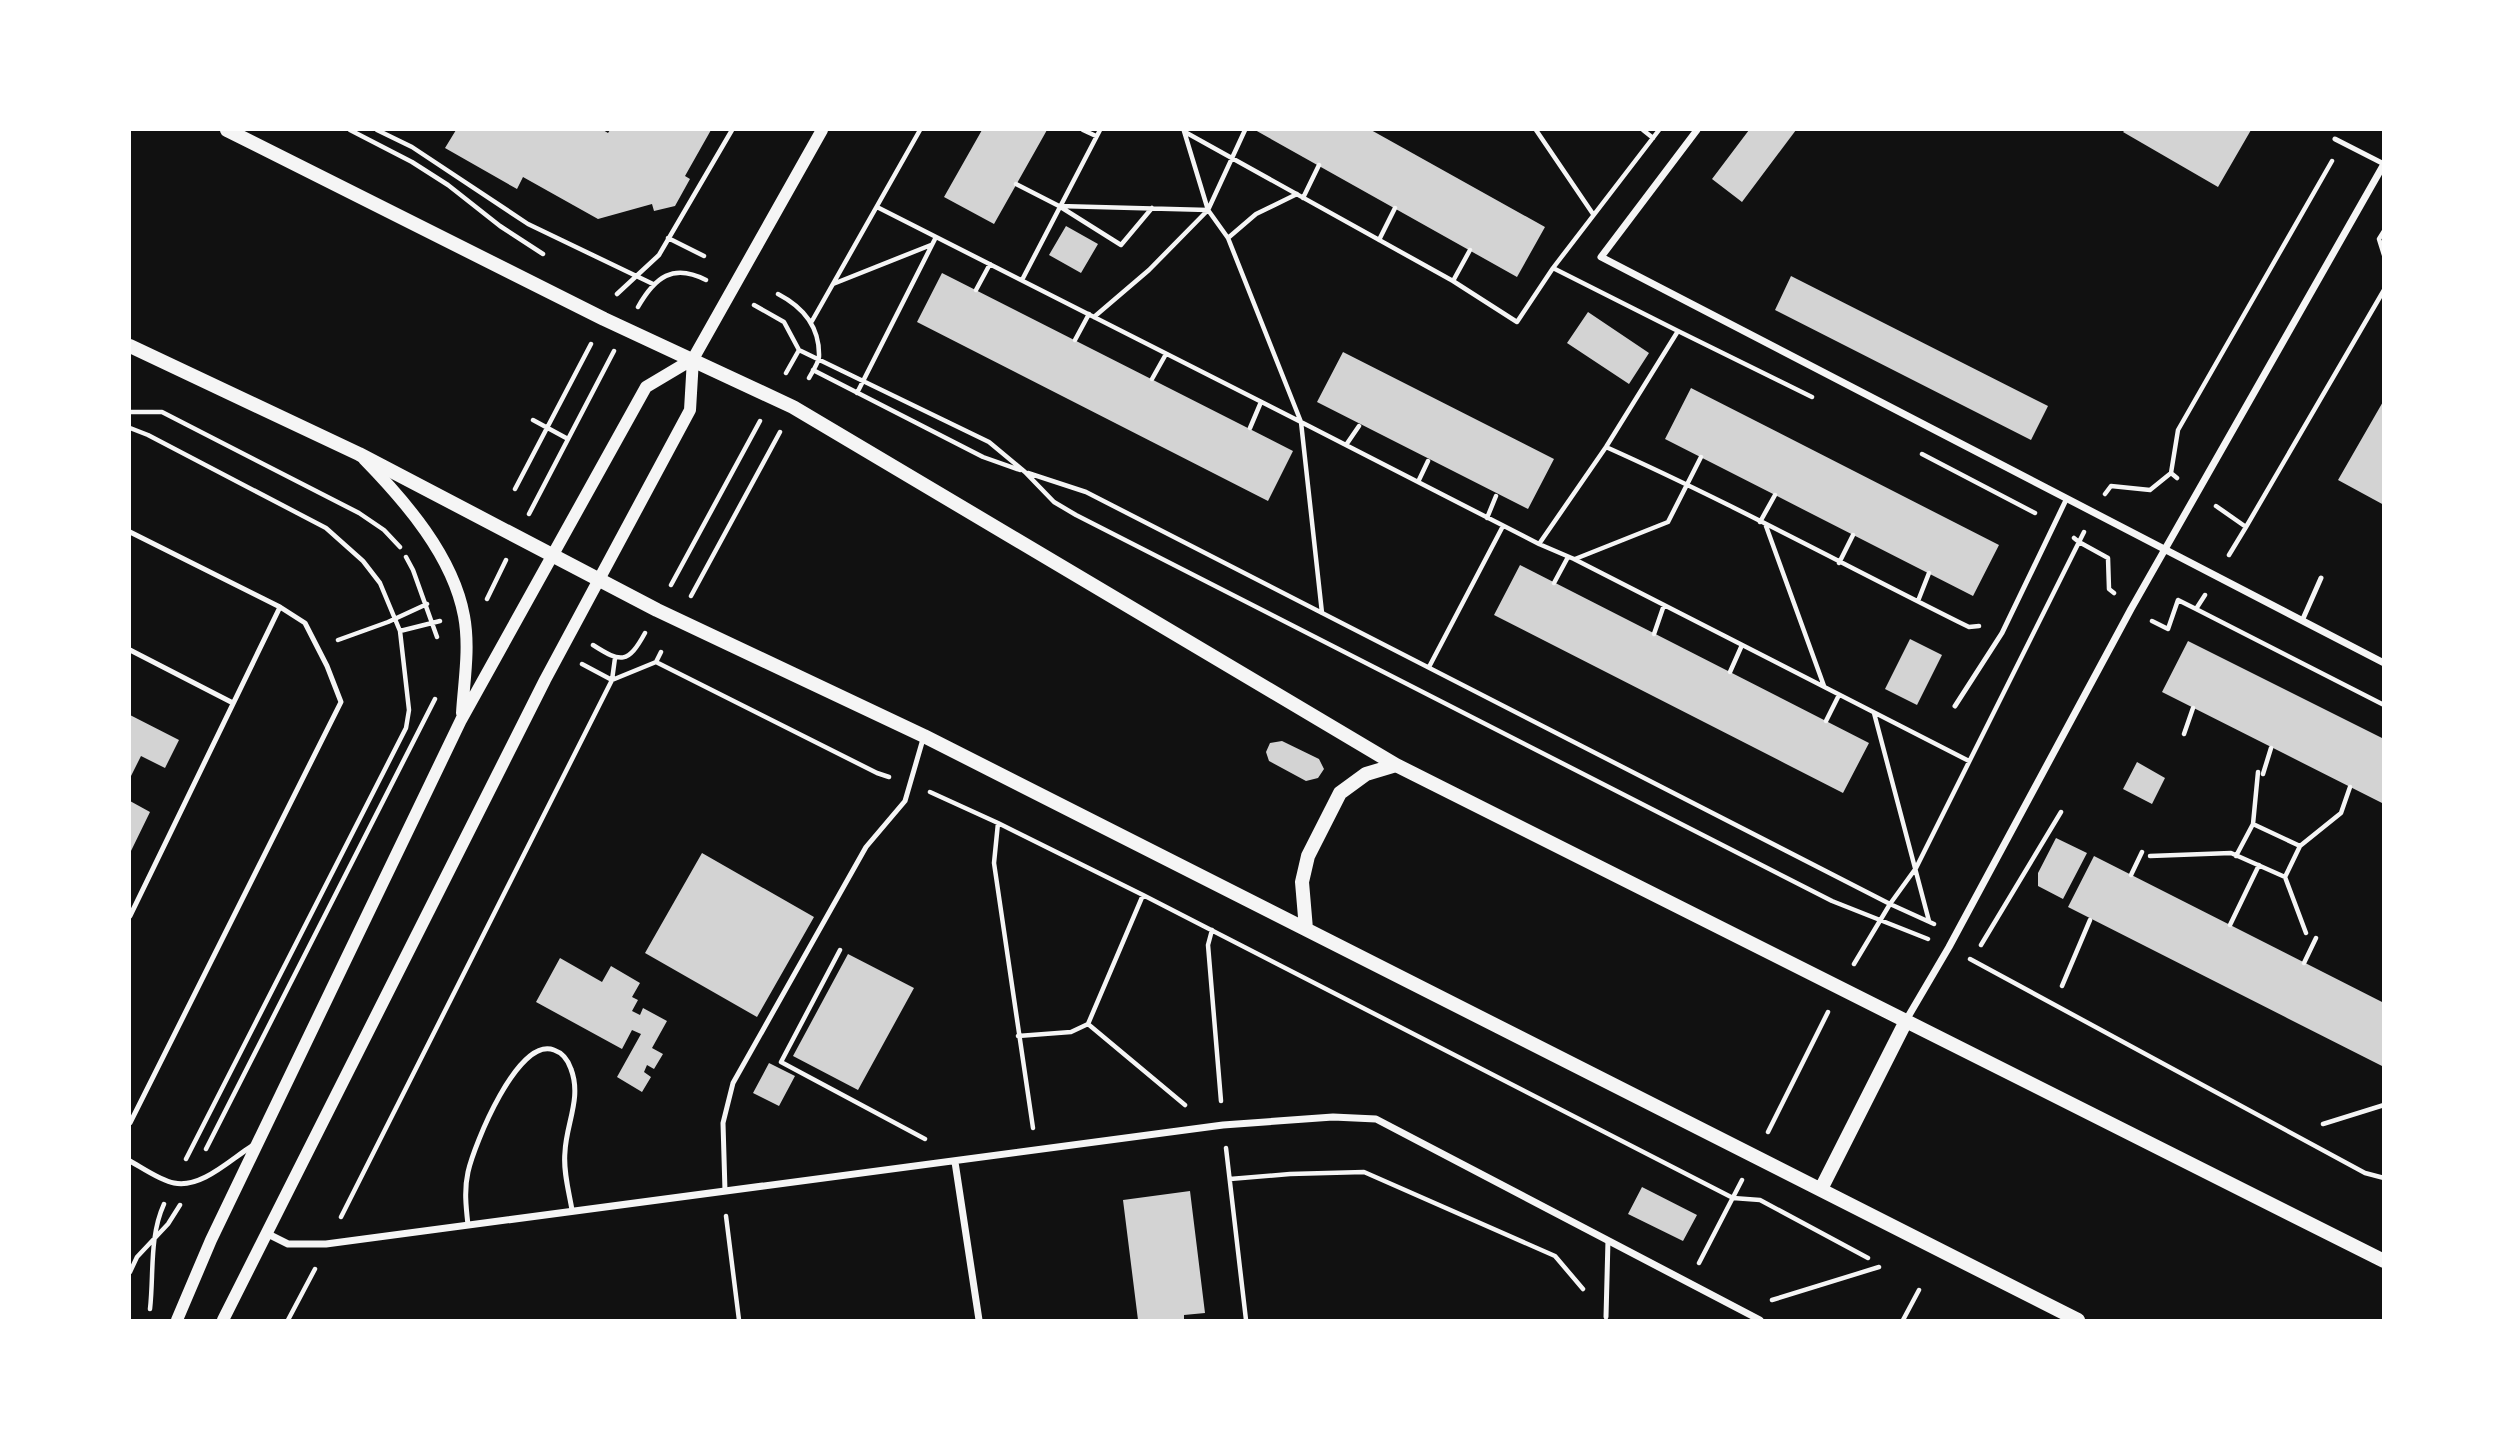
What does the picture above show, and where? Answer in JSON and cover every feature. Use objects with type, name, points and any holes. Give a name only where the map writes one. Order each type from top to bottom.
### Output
[{"type":"main road","points":[[227,130],[604,319],[793,407],[1396,765],[1905,1023],[2384,1261]]},
{"type":"main road","points":[[130,346],[359,454],[657,610],[924,736],[2078,1321]]},
{"type":"main road","points":[[1306,929],[1302,882],[1308,856],[1340,793],[1366,774],[1396,765]]},
{"type":"main road","points":[[1821,1189],[1905,1023]]},
{"type":"street","points":[[223,1321],[598,579],[690,410],[693,359],[822,130]]},
{"type":"street","points":[[1696,130],[1601,257],[2384,663]]},
{"type":"street","points":[[1905,1023],[2164,551],[2384,164]]},
{"type":"street","points":[[177,1321],[211,1240],[461,720],[646,387],[693,359]]},
{"type":"street","points":[[359,454],[404,500],[433,544],[456,590],[464,615],[466,636],[461,720]]},
{"type":"street","points":[[268,1234],[288,1244],[326,1244],[1223,1125],[1333,1117],[1376,1119],[1760,1321]]},
{"type":"street","points":[[956,1162],[979,1321]]},
{"type":"lane","points":[[2335,139],[2384,164]]},
{"type":"lane","points":[[1955,706],[2001,633],[2066,500]]},
{"type":"lane","points":[[130,532],[279,607],[305,623],[341,702],[130,1123]]},
{"type":"lane","points":[[2302,621],[2321,578]]},
{"type":"lane","points":[[130,916],[279,607]]},
{"type":"lane","points":[[130,650],[233,704]]},
{"type":"lane","points":[[725,1191],[723,1123],[733,1083],[866,847],[905,801],[924,736]]},
{"type":"lane","points":[[468,1225],[465,1199],[468,1171],[486,1126],[512,1075],[524,1060],[535,1052],[550,1048],[563,1054],[571,1069],[575,1092],[564,1156],[572,1210]]},
{"type":"lane","points":[[130,1161],[173,1183],[188,1183],[204,1177],[258,1142]]},
{"type":"lane","points":[[1606,1317],[1608,1240]]},
{"type":"path","points":[[350,130],[412,162],[448,185],[500,226],[553,261]]},
{"type":"path","points":[[377,130],[412,148],[528,224],[653,284]]},
{"type":"path","points":[[608,287],[619,292],[659,255],[732,130]]},
{"type":"path","points":[[812,321],[920,130]]},
{"type":"path","points":[[1083,130],[1096,136]]},
{"type":"path","points":[[1022,280],[1100,130]]},
{"type":"path","points":[[1182,130],[1453,281],[1517,322],[1553,268],[1659,130]]},
{"type":"path","points":[[1182,130],[1208,210],[1228,238],[1301,422],[1322,613]]},
{"type":"path","points":[[1075,340],[1092,316],[1149,270],[1208,210],[1245,130]]},
{"type":"path","points":[[1536,130],[1593,214]]},
{"type":"path","points":[[1643,130],[1653,138]]},
{"type":"path","points":[[1303,198],[1319,166]]},
{"type":"path","points":[[1016,184],[1059,206],[1121,245],[1152,208]]},
{"type":"path","points":[[1228,238],[1256,214],[1297,194]]},
{"type":"path","points":[[1059,206],[1208,210]]},
{"type":"path","points":[[877,207],[1969,761]]},
{"type":"path","points":[[1379,240],[1395,208]]},
{"type":"path","points":[[2384,231],[2379,239],[2384,255]]},
{"type":"path","points":[[858,393],[936,236]]},
{"type":"path","points":[[668,238],[704,256]]},
{"type":"path","points":[[832,285],[931,245]]},
{"type":"path","points":[[1453,281],[1469,250]]},
{"type":"path","points":[[976,290],[990,264]]},
{"type":"path","points":[[1553,268],[1816,399]]},
{"type":"path","points":[[639,304],[653,284],[666,275],[693,273]]},
{"type":"path","points":[[778,294],[794,304],[812,321],[819,359],[809,378]]},
{"type":"path","points":[[773,315],[787,326],[799,349],[989,442],[1025,472],[1054,502],[1076,515],[1832,901],[1949,947],[2365,1172],[2384,1178]]},
{"type":"path","points":[[1539,544],[1606,447],[1678,331]]},
{"type":"path","points":[[515,489],[594,338]]},
{"type":"path","points":[[537,499],[615,349]]},
{"type":"path","points":[[792,363],[799,349]]},
{"type":"path","points":[[1152,379],[1166,354]]},
{"type":"path","points":[[813,370],[983,457],[1086,492],[1890,904],[1955,934]]},
{"type":"path","points":[[1250,428],[1261,402]]},
{"type":"path","points":[[130,412],[162,412],[372,521],[400,547],[413,570],[440,646]]},
{"type":"path","points":[[533,420],[568,439]]},
{"type":"path","points":[[670,586],[760,422]]},
{"type":"path","points":[[1346,445],[1359,426]]},
{"type":"path","points":[[130,428],[326,528],[373,572],[385,593],[400,631],[409,710],[406,728],[158,1217],[149,1313]]},
{"type":"path","points":[[691,597],[780,432]]},
{"type":"path","points":[[1606,447],[1688,484],[1969,627],[1984,626]]},
{"type":"path","points":[[1689,1283],[1839,989],[1879,920],[1916,868],[2079,542],[2054,525],[1915,451]]},
{"type":"path","points":[[1574,559],[1668,522],[1701,457]]},
{"type":"path","points":[[1418,482],[1428,461]]},
{"type":"path","points":[[1775,495],[1763,523],[1824,686]]},
{"type":"path","points":[[1487,518],[1496,496]]},
{"type":"path","points":[[1429,667],[1503,526]]},
{"type":"path","points":[[1839,563],[1853,535]]},
{"type":"path","points":[[1554,583],[1568,557]]},
{"type":"path","points":[[484,605],[501,570]]},
{"type":"path","points":[[1918,601],[1929,573]]},
{"type":"path","points":[[317,646],[395,619],[433,601]]},
{"type":"path","points":[[1654,634],[1664,605]]},
{"type":"path","points":[[2196,609],[2384,705]]},
{"type":"path","points":[[400,631],[450,619]]},
{"type":"path","points":[[596,647],[615,658],[630,655],[639,644]]},
{"type":"path","points":[[1730,673],[1742,645]]},
{"type":"path","points":[[611,680],[656,662],[661,652]]},
{"type":"path","points":[[288,1321],[611,680],[615,658]]},
{"type":"path","points":[[578,662],[611,680]]},
{"type":"path","points":[[656,662],[877,773],[910,783],[998,823],[1733,1198],[1760,1200],[1868,1258]]},
{"type":"path","points":[[130,1272],[137,1257],[154,1242],[181,1202],[188,1183],[439,691]]},
{"type":"path","points":[[1826,721],[1839,695]]},
{"type":"path","points":[[2183,734],[2193,708]]},
{"type":"path","points":[[1874,712],[1929,922]]},
{"type":"path","points":[[2236,856],[2253,824],[2261,773],[2271,748]]},
{"type":"path","points":[[2285,877],[2300,846],[2342,813],[2350,787]]},
{"type":"path","points":[[1981,946],[2062,812]]},
{"type":"path","points":[[998,823],[994,863],[1036,1150]]},
{"type":"path","points":[[2253,824],[2300,846]]},
{"type":"path","points":[[2131,875],[2142,852]]},
{"type":"path","points":[[2151,856],[2231,853],[2285,877],[2306,933]]},
{"type":"path","points":[[2230,925],[2259,865]]},
{"type":"path","points":[[1018,1036],[1071,1032],[1088,1024],[1143,895]]},
{"type":"path","points":[[2062,986],[2091,920]]},
{"type":"path","points":[[1212,930],[1208,944],[1223,1125],[1246,1321]]},
{"type":"path","points":[[2304,962],[2316,938]]},
{"type":"path","points":[[840,950],[781,1062],[932,1143]]},
{"type":"path","points":[[1088,1024],[1193,1111],[1223,1125]]},
{"type":"path","points":[[2323,1124],[2384,1105]]},
{"type":"path","points":[[1020,1130],[1032,1128]]},
{"type":"path","points":[[1230,1179],[1364,1172],[1555,1256],[1606,1317]]},
{"type":"path","points":[[725,1191],[739,1321]]},
{"type":"path","points":[[1739,1309],[1879,1267]]},
{"type":"path","points":[[1903,1321],[1920,1290]]},
{"type":"building","points":[[456,130],[603,130],[608,133],[610,130],[711,130],[685,176],[690,179],[675,206],[654,211],[652,204],[598,219],[523,177],[517,189],[445,148]]},
{"type":"building","points":[[982,130],[1047,130],[994,224],[944,197]]},
{"type":"building","points":[[1255,130],[1371,130],[1545,227],[1517,277]]},
{"type":"building","points":[[1749,130],[1796,130],[1742,202],[1712,179]]},
{"type":"building","points":[[2251,130],[2218,187],[2123,132]]},
{"type":"building","points":[[1066,226],[1098,244],[1081,273],[1049,255]]},
{"type":"building","points":[[942,273],[1293,451],[1268,501],[917,322]]},
{"type":"building","points":[[1791,276],[2048,406],[2031,440],[1775,310]]},
{"type":"building","points":[[1588,312],[1649,353],[1629,384],[1567,343]]},
{"type":"building","points":[[1343,352],[1554,459],[1528,509],[1317,402]]},
{"type":"building","points":[[1691,388],[1999,545],[1973,596],[1665,439]]},
{"type":"building","points":[[2384,400],[2384,505],[2338,480]]},
{"type":"building","points":[[1520,565],[1869,743],[1843,793],[1494,615]]},
{"type":"building","points":[[1910,639],[1942,655],[1917,705],[1885,689]]},
{"type":"building","points":[[2188,641],[2384,739],[2384,804],[2162,692]]},
{"type":"building","points":[[130,715],[179,740],[165,768],[141,756],[130,778]]},
{"type":"building","points":[[1282,741],[1319,759],[1324,769],[1318,778],[1306,781],[1269,761],[1266,752],[1270,743]]},
{"type":"building","points":[[2137,762],[2165,778],[2152,804],[2123,789]]},
{"type":"building","points":[[130,801],[150,812],[130,853]]},
{"type":"building","points":[[2056,838],[2087,853],[2063,899],[2038,886],[2038,873]]},
{"type":"building","points":[[702,853],[814,917],[757,1017],[645,953]]},
{"type":"building","points":[[2094,856],[2384,1003],[2384,1067],[2068,907]]},
{"type":"building","points":[[848,954],[914,988],[858,1090],[793,1056]]},
{"type":"building","points":[[560,958],[602,982],[611,966],[640,983],[632,997],[638,1000],[632,1011],[640,1015],[643,1008],[667,1021],[652,1048],[663,1054],[654,1069],[647,1065],[644,1072],[651,1077],[642,1092],[617,1077],[641,1034],[632,1030],[622,1049],[536,1002]]},
{"type":"building","points":[[769,1063],[795,1076],[779,1106],[753,1093]]},
{"type":"building","points":[[1642,1187],[1697,1215],[1683,1241],[1628,1214]]},
{"type":"building","points":[[1190,1191],[1205,1313],[1184,1315],[1184,1320],[1138,1320],[1123,1200]]}]
